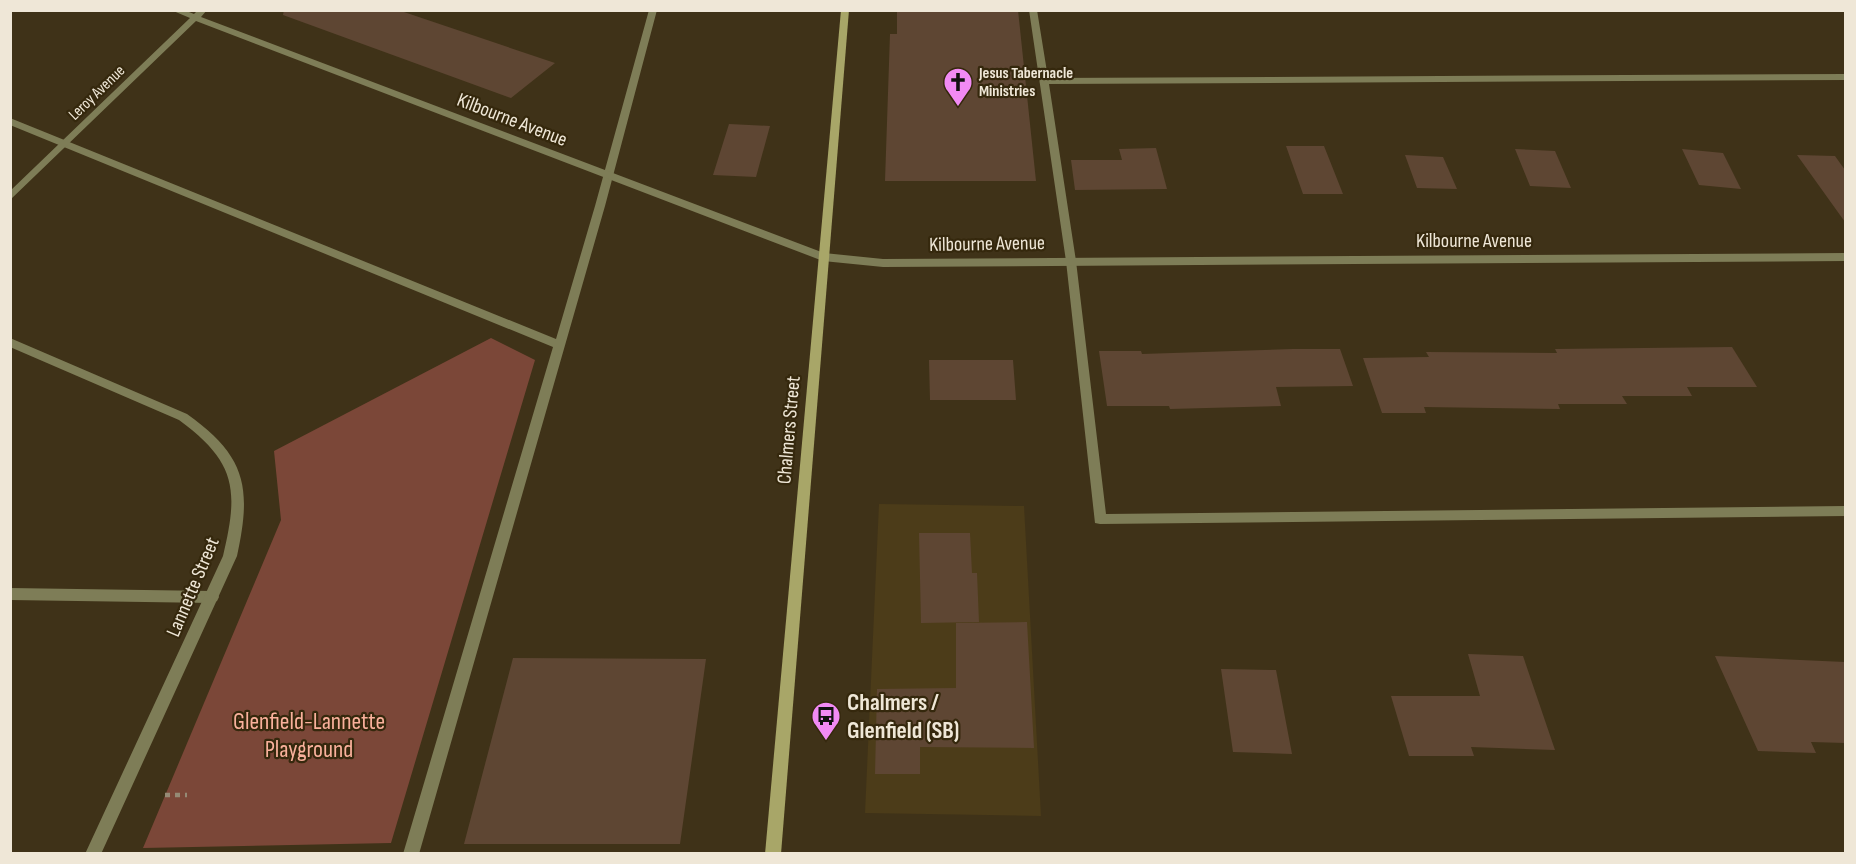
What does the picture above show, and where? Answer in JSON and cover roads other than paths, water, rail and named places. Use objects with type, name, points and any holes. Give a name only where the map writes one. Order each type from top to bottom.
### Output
[{"type":"street","name":"Kilbourne Avenue","points":[[175,10],[200,14],[608,176],[823,257],[883,263],[1845,257]]},
{"type":"street","points":[[411,854],[608,176],[653,10]]},
{"type":"street","name":"Chalmers Street","points":[[773,854],[845,10]]},
{"type":"street","points":[[1033,10],[1071,261],[1100,519],[1845,511]]},
{"type":"street","name":"Leroy Avenue","points":[[10,196],[200,14]]},
{"type":"street","points":[[1044,81],[1845,77]]},
{"type":"street","points":[[10,121],[559,345]]},
{"type":"street","name":"Lannette Street","points":[[10,342],[183,417],[208,433],[229,461],[237,481],[239,504],[237,529],[231,556],[93,854]]},
{"type":"street","points":[[10,594],[212,597]]},
{"type":"place","name":"Jesus Tabernacle Ministries","points":[[958,108]]},
{"type":"place","name":"Chalmers / Glenfield (SB)","points":[[826,742]]},
{"type":"park label","name":"Glenfield-Lannette Playground","points":[[309,735]]}]
